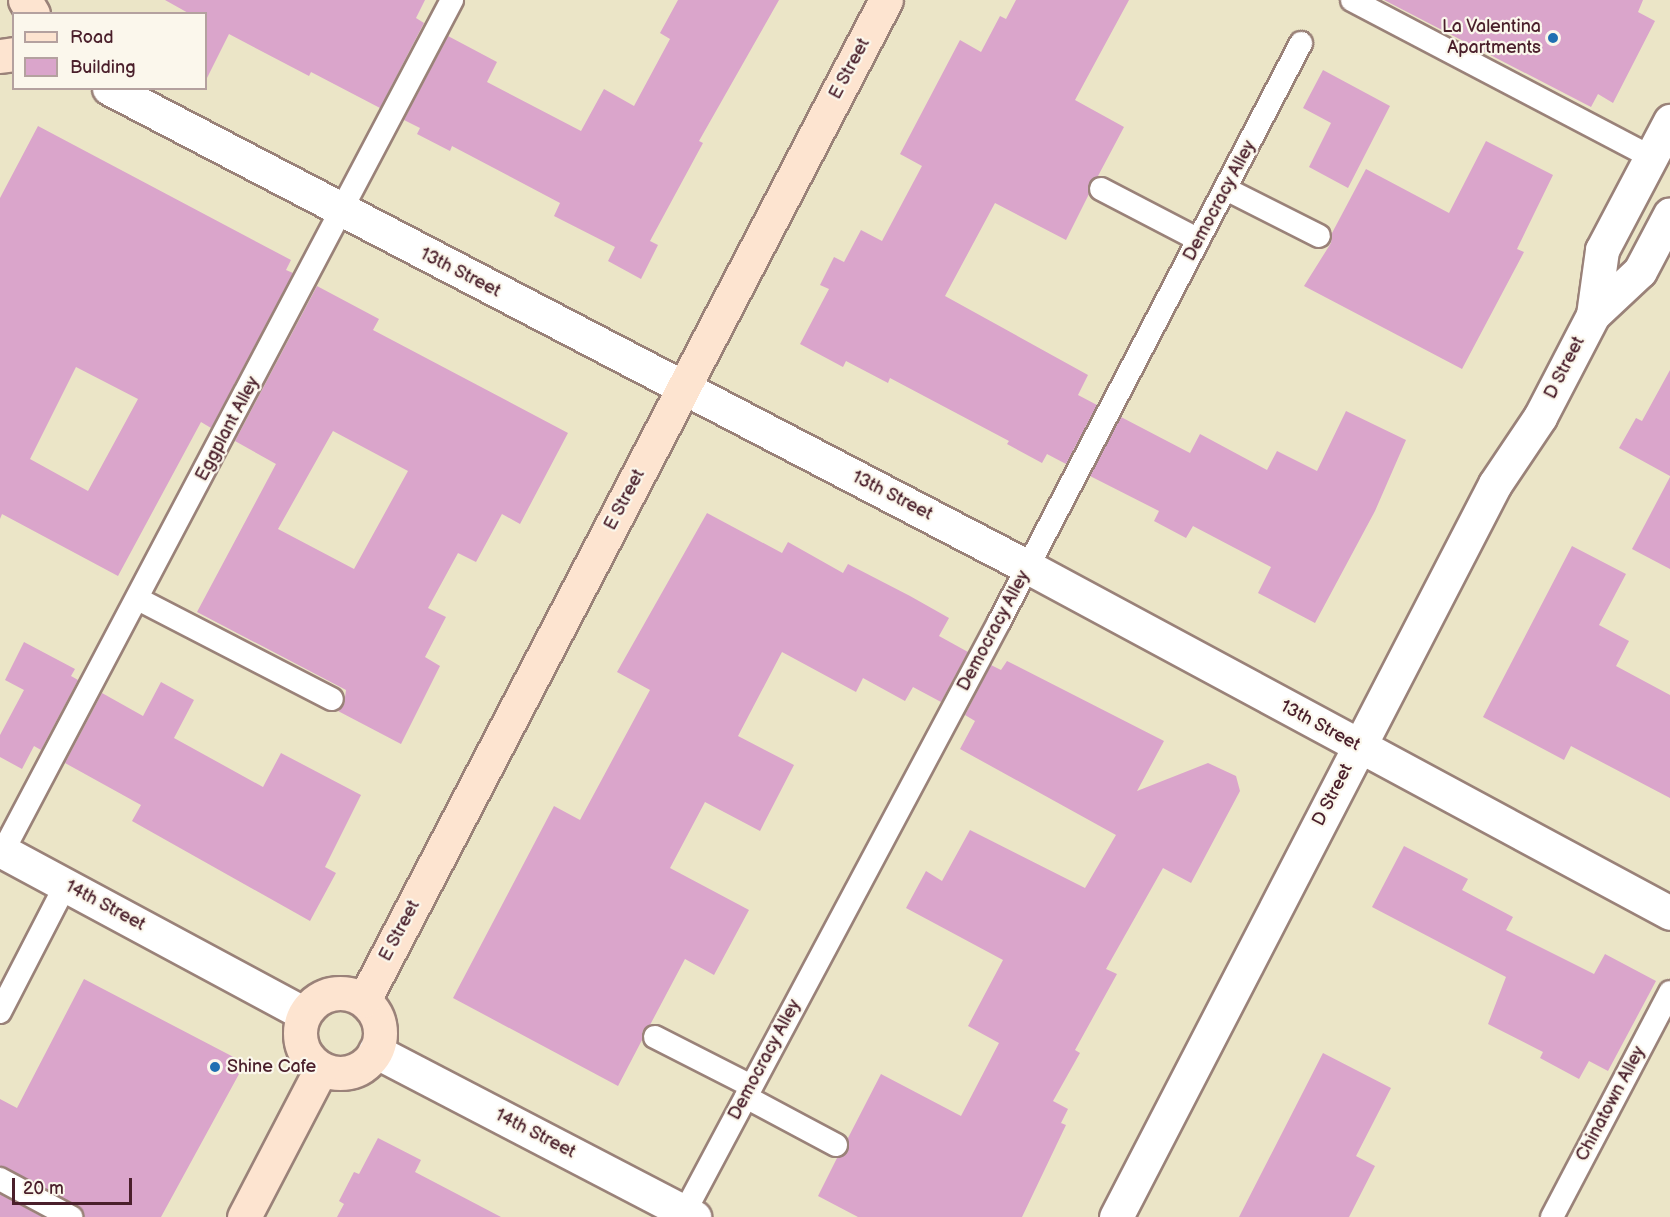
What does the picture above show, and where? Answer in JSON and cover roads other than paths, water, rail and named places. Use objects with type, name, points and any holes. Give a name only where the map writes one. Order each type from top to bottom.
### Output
[{"type":"street","name":"E Street","points":[[364,1000],[886,0]]},
{"type":"street","name":"13th Street","points":[[113,90],[1028,567],[1670,914]]},
{"type":"street","name":"D Street","points":[[1593,315],[1602,250],[1670,121]]},
{"type":"street","name":"D Street","points":[[1116,1217],[1495,484],[1540,417],[1593,315],[1640,271],[1670,214]]},
{"type":"street","name":"14th Street","points":[[1,853],[66,884],[304,1014]]},
{"type":"street","points":[[338,992],[364,1000],[372,1008],[380,1029],[375,1051],[358,1069],[333,1073],[321,1069],[303,1051],[300,1026],[304,1014],[324,995],[338,992]]},
{"type":"street","name":"14th Street","points":[[375,1051],[687,1215]]},
{"type":"street","points":[[244,1217],[321,1069]]},
{"type":"lane","name":"Eggplant Alley","points":[[1,853],[343,212],[452,0]]},
{"type":"lane","points":[[1352,0],[1651,157]]},
{"type":"lane","name":"Democracy Alley","points":[[687,1215],[749,1091],[1028,567],[1302,43]]},
{"type":"lane","points":[[1101,189],[1199,240]]},
{"type":"lane","points":[[1226,189],[1319,236]]},
{"type":"lane","points":[[138,599],[332,699]]},
{"type":"lane","points":[[0,1012],[66,884]]},
{"type":"lane","name":"Chinatown Alley","points":[[1552,1217],[1670,992]]},
{"type":"lane","points":[[655,1037],[836,1145]]},
{"type":"lane","points":[[0,1179],[71,1217]]},
{"type":"place","name":"La Valentina Apartments","points":[[1553,38]]},
{"type":"place","name":"Shine Cafe","points":[[215,1067]]}]
